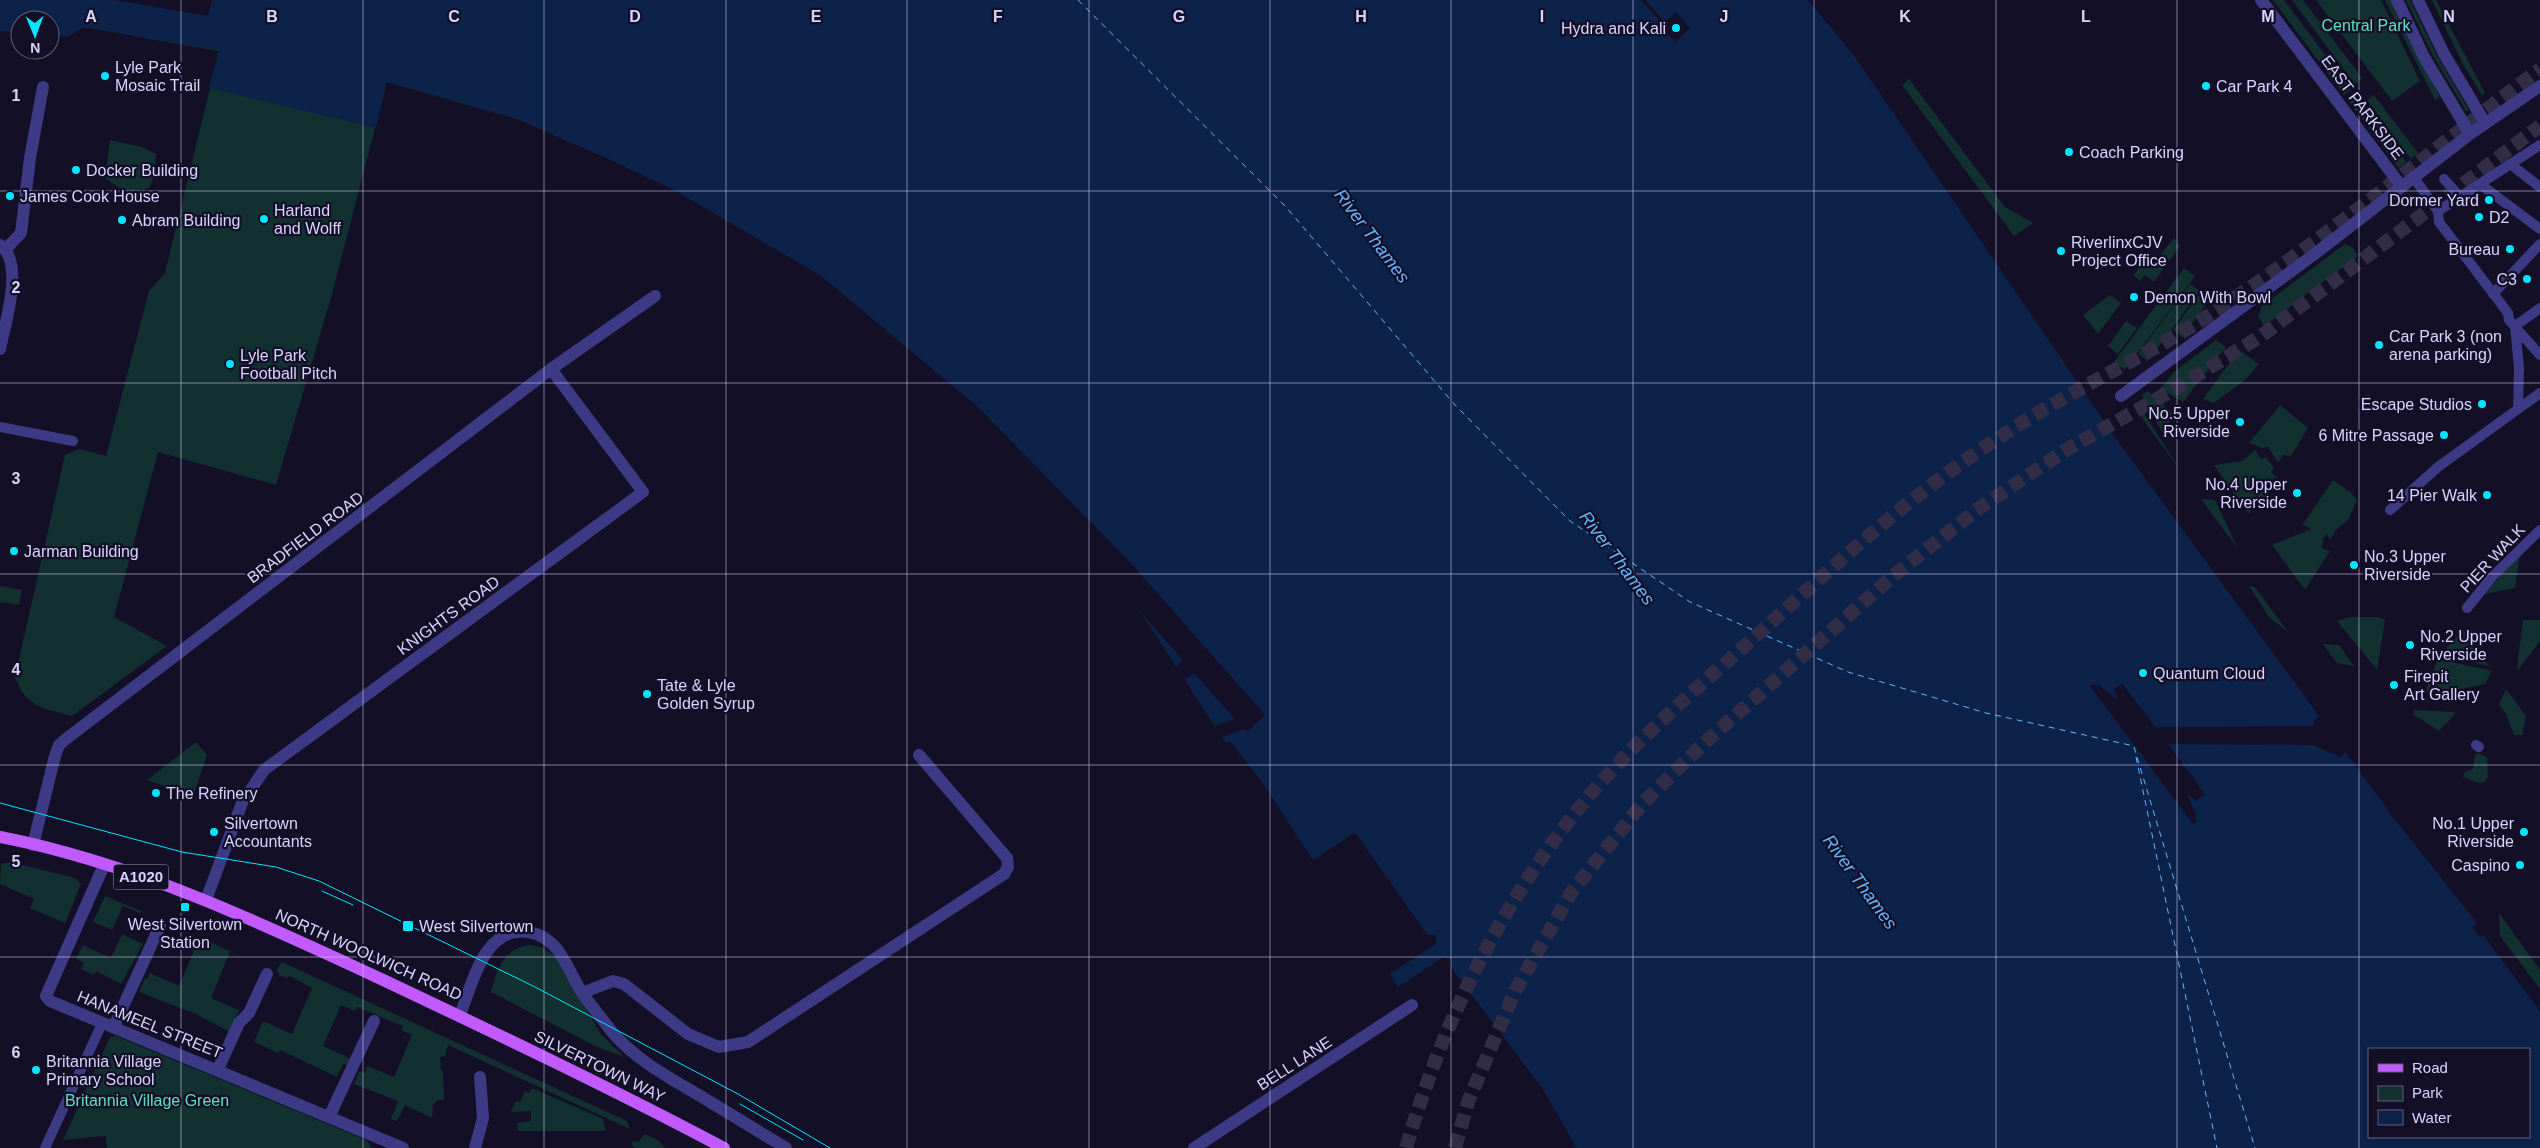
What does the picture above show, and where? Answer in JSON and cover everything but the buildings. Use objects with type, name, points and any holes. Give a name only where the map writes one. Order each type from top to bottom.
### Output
[{"type":"main road","name":"NORTH WOOLWICH ROAD","points":[[0,837],[104,865],[206,900],[295,938],[460,1016]]},
{"type":"main road","name":"SILVERTOWN WAY","points":[[460,1016],[668,1117],[720,1147]]},
{"type":"street","name":"EAST PARKSIDE","points":[[2261,0],[2402,186]]},
{"type":"street","points":[[2397,0],[2424,57],[2470,134]]},
{"type":"street","points":[[2418,0],[2444,54],[2485,123]]},
{"type":"street","points":[[2121,396],[2414,178],[2470,134],[2540,86]]},
{"type":"street","points":[[0,349],[14,275],[3,248],[21,233],[30,158],[43,87]]},
{"type":"street","points":[[2438,211],[2540,145]]},
{"type":"street","points":[[2510,164],[2540,187]]},
{"type":"street","points":[[2414,178],[2438,211],[2440,222],[2508,313],[2509,320],[2540,355]]},
{"type":"street","points":[[2444,179],[2460,197]]},
{"type":"street","points":[[2480,184],[2540,229]]},
{"type":"street","points":[[2494,294],[2540,244]]},
{"type":"street","name":"BRADFIELD ROAD","points":[[34,845],[59,745],[551,369],[655,296]]},
{"type":"street","points":[[2514,326],[2540,308]]},
{"type":"street","points":[[2514,326],[2519,368],[2518,409]]},
{"type":"street","name":"KNIGHTS ROAD","points":[[206,900],[242,803],[264,770],[642,492],[551,369]]},
{"type":"street","points":[[2390,510],[2438,468],[2540,393]]},
{"type":"street","points":[[0,427],[73,441]]},
{"type":"street","name":"PIER WALK","points":[[2467,608],[2492,578],[2540,530]]},
{"type":"street","points":[[582,993],[613,981],[624,984],[688,1034],[719,1047],[748,1042],[1004,874],[1008,866],[1007,858],[919,755]]},
{"type":"street","name":"HANAMEEL STREET","points":[[104,865],[46,996],[50,1001],[218,1069],[403,1148]]},
{"type":"street","points":[[114,1026],[160,926]]},
{"type":"street","name":"NORTH WOOLWICH ROAD","points":[[460,1016],[488,950],[498,939],[516,932],[528,932],[550,942],[561,954],[582,993],[615,1035],[638,1057],[786,1148]]},
{"type":"street","points":[[218,1069],[239,1023],[249,1013],[267,974]]},
{"type":"street","name":"BELL LANE","points":[[1194,1148],[1412,1005]]},
{"type":"street","points":[[329,1117],[374,1021]]},
{"type":"street","points":[[45,1148],[100,1028]]},
{"type":"street","points":[[475,1148],[483,1118],[480,1078]]},
{"type":"street","name":"HANAMEEL STREET","points":[[374,1136],[384,1148]]},
{"type":"green space","points":[[0,0],[498,0],[978,317],[1482,961],[1577,1148],[1543,1089],[1451,967],[1451,959],[1443,957],[1398,987],[1390,974],[1436,944],[1436,935],[1427,934],[1355,832],[1313,860],[1263,783],[1230,741],[1227,743],[1222,737],[1116,574],[1129,561],[977,406],[820,275],[669,187],[517,119],[387,82],[332,294],[276,485],[158,452],[114,617],[167,646],[72,716],[45,708],[30,701],[19,687],[15,677],[65,455],[79,449],[106,456],[149,291],[165,273],[219,51],[89,28],[82,28],[68,36],[60,36],[60,10],[10,10],[10,32],[0,31]]},
{"type":"green space","points":[[2273,0],[2284,0],[2351,89],[2344,95]]},
{"type":"green space","points":[[2292,0],[2303,0],[2362,78],[2355,84]]},
{"type":"green space","name":"Central Park","points":[[2316,0],[2381,0],[2420,81],[2392,101]]},
{"type":"green space","points":[[2385,0],[2391,0],[2440,97],[2435,100]]},
{"type":"green space","points":[[2406,0],[2410,0],[2436,54],[2469,110],[2466,111],[2433,56]]},
{"type":"green space","points":[[2432,0],[2436,0],[2485,93],[2482,95],[2465,68]]},
{"type":"green space","points":[[1909,79],[2005,207],[2033,223],[2014,236],[1902,85]]},
{"type":"green space","points":[[2355,95],[2406,162],[2398,168],[2348,100]]},
{"type":"green space","points":[[2374,95],[2418,153],[2411,159],[2367,100]]},
{"type":"green space","points":[[110,140],[142,147],[156,154],[155,170],[150,187],[137,192],[127,191],[105,178]]},
{"type":"green space","points":[[2174,238],[2180,246],[2154,282],[2145,275],[2140,281],[2133,275],[2151,256],[2155,261]]},
{"type":"green space","points":[[2345,244],[2352,247],[2358,256],[2264,326],[2258,316],[2262,306]]},
{"type":"green space","points":[[2184,268],[2195,276],[2125,370],[2114,362]]},
{"type":"green space","points":[[2190,284],[2200,291],[2148,361],[2138,354]]},
{"type":"green space","points":[[2201,292],[2210,299],[2182,337],[2173,330]]},
{"type":"green space","points":[[2110,295],[2121,303],[2098,334],[2083,315]]},
{"type":"green space","points":[[2126,321],[2137,328],[2118,354],[2108,346]]},
{"type":"green space","points":[[2216,340],[2226,347],[2183,402],[2160,389],[2175,371]]},
{"type":"green space","points":[[2239,350],[2259,364],[2245,380],[2214,403],[2203,399]]},
{"type":"green space","points":[[2148,391],[2172,413],[2166,439],[2142,395]]},
{"type":"green space","points":[[2136,401],[2181,471],[2135,409]]},
{"type":"green space","points":[[2280,405],[2308,428],[2291,456],[2283,455],[2278,463],[2268,447],[2262,448],[2249,443]]},
{"type":"green space","points":[[2255,450],[2261,459],[2266,457],[2274,468],[2271,472],[2278,478],[2273,478],[2267,497],[2260,496],[2249,514],[2214,465],[2242,461]]},
{"type":"green space","points":[[2333,480],[2350,492],[2357,500],[2348,520],[2336,530],[2330,540],[2327,534],[2323,539],[2322,549],[2330,551],[2305,590],[2272,545],[2311,529],[2303,524]]},
{"type":"green space","points":[[2201,499],[2215,500],[2238,549]]},
{"type":"green space","points":[[2520,554],[2515,588],[2485,594]]},
{"type":"green space","points":[[0,586],[22,590],[19,605],[0,602]]},
{"type":"green space","points":[[2249,586],[2255,587],[2288,632],[2269,617]]},
{"type":"green space","points":[[2350,617],[2379,617],[2385,620],[2377,670],[2337,621]]},
{"type":"green space","points":[[2523,620],[2540,620],[2540,641],[2519,669],[2517,668]]},
{"type":"green space","points":[[2463,630],[2489,666],[2440,655]]},
{"type":"green space","points":[[2323,644],[2339,645],[2354,666],[2337,663]]},
{"type":"green space","points":[[2438,659],[2492,671],[2485,684],[2429,696],[2426,690]]},
{"type":"green space","points":[[2506,689],[2526,716],[2522,735],[2514,735],[2506,714],[2499,704]]},
{"type":"green space","points":[[2413,711],[2454,712],[2455,714],[2439,731],[2414,715]]},
{"type":"green space","points":[[196,742],[207,755],[193,796],[147,780]]},
{"type":"green space","points":[[2478,753],[2487,757],[2488,776],[2485,782],[2478,783],[2463,777],[2465,772],[2473,769],[2475,755]]},
{"type":"green space","points":[[10,862],[75,878],[81,884],[65,923],[30,908],[34,899],[0,884],[1,864]]},
{"type":"green space","points":[[105,896],[141,911],[140,913],[123,906],[112,930],[93,922]]},
{"type":"green space","points":[[2499,913],[2540,970],[2540,989],[2500,936]]},
{"type":"green space","points":[[122,934],[143,944],[121,984],[96,971],[94,975],[81,969],[84,963],[76,959],[83,945],[111,958]]},
{"type":"green space","points":[[200,937],[244,958],[230,952],[211,998],[239,1010],[230,1032],[196,1014],[139,992],[145,978],[147,979],[150,973],[179,986]]},
{"type":"green space","points":[[529,945],[541,947],[556,957],[600,1033],[624,1057],[597,1047],[491,992],[503,961],[513,951]]},
{"type":"green space","points":[[282,962],[627,1121],[630,1129],[448,1045],[445,1056],[440,1057],[441,1070],[443,1070],[444,1100],[438,1100],[433,1105],[432,1118],[405,1105],[397,1121],[391,1119],[398,1101],[354,1084],[359,1071],[365,1073],[367,1066],[394,1077],[412,1035],[401,1030],[403,1026],[357,1007],[355,1011],[341,1005],[323,1046],[350,1058],[347,1065],[343,1064],[337,1077],[280,1050],[278,1053],[254,1042],[263,1021],[292,1034],[312,988],[290,976],[287,978],[279,975],[277,969]]},
{"type":"green space","name":"Britannia Village Green","points":[[116,1036],[366,1140],[372,1148],[107,1148],[106,1136],[63,1140],[110,1037]]},
{"type":"green space","points":[[532,1088],[603,1119],[606,1131],[518,1131],[517,1123],[531,1121],[531,1111],[511,1112],[516,1101],[520,1102],[525,1091],[529,1093]]},
{"type":"green space","points":[[645,1134],[658,1140],[665,1148],[635,1148],[631,1144],[633,1141],[638,1142]]},
{"type":"water","name":"River Thames","points":[[0,0],[1808,0],[1853,54],[2117,440],[2396,821],[2477,923],[2472,927],[2480,937],[2483,935],[2540,1011],[2540,1148],[1577,1148],[1543,1089],[1451,967],[1451,958],[1443,957],[1398,987],[1390,974],[1436,944],[1436,935],[1427,934],[1355,832],[1313,860],[1263,783],[1230,741],[1227,743],[1222,737],[1116,574],[1129,561],[977,406],[820,275],[669,187],[517,119],[387,82],[376,128],[209,88],[219,50],[89,28],[82,28],[68,36],[60,36],[60,10],[10,10],[10,32],[0,31]]},
{"type":"pier","points":[[115,0],[212,0],[208,16]]},
{"type":"pier","points":[[1641,0],[1645,0],[1665,22],[1676,12],[1690,28],[1675,42],[1661,26],[1663,24]]},
{"type":"pier","points":[[1129,561],[1265,715],[1247,732],[1244,729],[1222,737],[1215,726],[1235,719],[1194,673],[1185,680],[1176,667],[1183,660],[1133,603],[1116,574]]},
{"type":"pier","points":[[2122,683],[2155,727],[2314,726],[2314,720],[2320,716],[2346,752],[2340,757],[2313,745],[2168,744],[2205,794],[2197,801],[2187,794],[2196,815],[2196,822],[2193,824],[2090,686],[2093,684],[2100,686],[2118,701],[2114,689]]},
{"type":"ferry route","points":[[1078,0],[1286,207],[1455,405],[1570,521],[1690,602],[1848,672],[1986,713],[2134,746]]},
{"type":"ferry route","points":[[2134,747],[2255,1148]]},
{"type":"ferry route","points":[[2136,757],[2217,1148]]},
{"type":"tunnel","points":[[1406,1148],[1422,1098],[1460,1001],[1509,909],[1537,865],[1601,782],[1660,722],[1859,544],[1931,485],[1980,450],[2044,409],[2174,337],[2211,314],[2295,256],[2540,69]]},
{"type":"tunnel","points":[[1455,1148],[1468,1102],[1515,991],[1571,893],[1641,805],[1702,745],[1893,576],[1978,509],[2069,448],[2173,390],[2261,336],[2540,126]]},
{"type":"tram line","points":[[0,803],[182,852],[276,867],[319,881],[535,987],[738,1094],[830,1148]]},
{"type":"tram line","points":[[322,891],[353,905]]},
{"type":"tram line","points":[[740,1104],[803,1140]]},
{"type":"place","name":"Hydra and Kali","points":[[1676,28]]},
{"type":"place","name":"Lyle Park Mosaic Trail","points":[[105,76]]},
{"type":"place","name":"Car Park 4","points":[[2206,86]]},
{"type":"place","name":"Coach Parking","points":[[2069,152]]},
{"type":"place","name":"Docker Building","points":[[76,170]]},
{"type":"place","name":"James Cook House","points":[[10,196]]},
{"type":"place","name":"Dormer Yard","points":[[2489,200]]},
{"type":"place","name":"D2","points":[[2479,217]]},
{"type":"place","name":"Harland and Wolff","points":[[264,219]]},
{"type":"place","name":"Abram Building","points":[[122,220]]},
{"type":"place","name":"Bureau","points":[[2510,249]]},
{"type":"place","name":"RiverlinxCJV Project Office","points":[[2061,251]]},
{"type":"place","name":"C3","points":[[2527,279]]},
{"type":"place","name":"Demon With Bowl","points":[[2134,297]]},
{"type":"place","name":"Car Park 3 (non arena parking)","points":[[2379,345]]},
{"type":"place","name":"Lyle Park Football Pitch","points":[[230,364]]},
{"type":"place","name":"Escape Studios","points":[[2482,404]]},
{"type":"place","name":"No.5 Upper Riverside","points":[[2240,422]]},
{"type":"place","name":"6 Mitre Passage","points":[[2444,435]]},
{"type":"place","name":"No.4 Upper Riverside","points":[[2297,493]]},
{"type":"place","name":"14 Pier Walk","points":[[2487,495]]},
{"type":"place","name":"Jarman Building","points":[[14,551]]},
{"type":"place","name":"No.3 Upper Riverside","points":[[2354,565]]},
{"type":"place","name":"No.2 Upper Riverside","points":[[2410,645]]},
{"type":"place","name":"Quantum Cloud","points":[[2143,673]]},
{"type":"place","name":"Firepit Art Gallery","points":[[2394,685]]},
{"type":"place","name":"Tate & Lyle Golden Syrup","points":[[647,694]]},
{"type":"place","name":"The Refinery","points":[[156,793]]},
{"type":"place","name":"Silvertown Accountants","points":[[214,832]]},
{"type":"place","name":"No.1 Upper Riverside","points":[[2524,832]]},
{"type":"place","name":"Caspino","points":[[2520,865]]},
{"type":"place","name":"West Silvertown Station","points":[[185,907]]},
{"type":"place","name":"West Silvertown","points":[[408,926]]},
{"type":"place","name":"Britannia Village Primary School","points":[[36,1070]]}]
